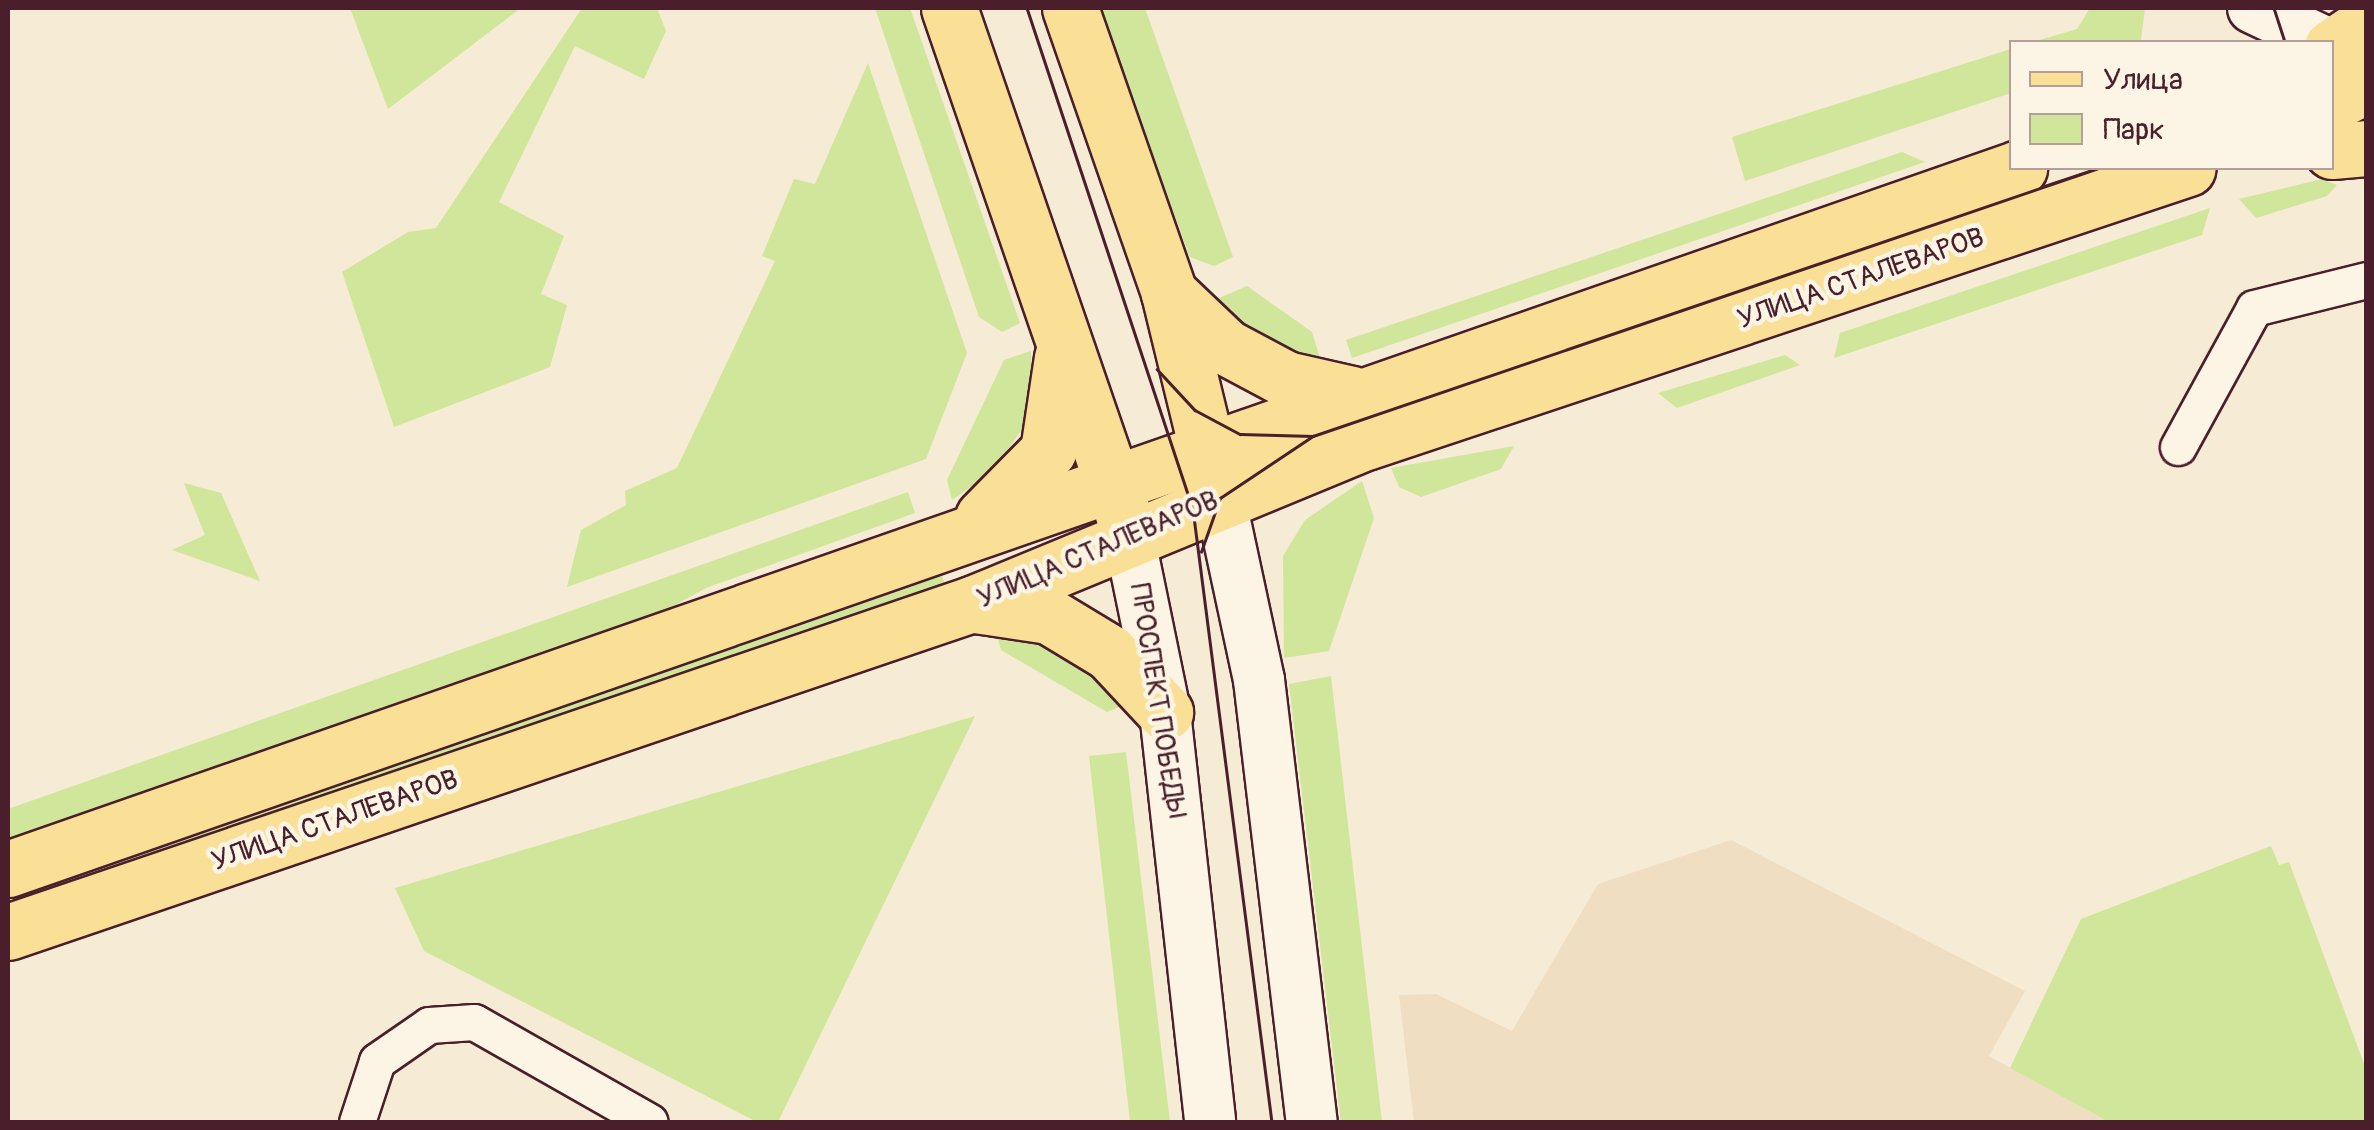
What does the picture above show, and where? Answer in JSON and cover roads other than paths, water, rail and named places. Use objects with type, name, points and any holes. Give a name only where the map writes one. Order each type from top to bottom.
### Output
[{"type":"main road","name":"ПРОСПЕКТ ПОБЕДЫ","points":[[949,8],[1112,478],[1130,541],[1165,712],[1210,1122]]},
{"type":"main road","points":[[1070,8],[1170,293],[1203,447],[1220,498],[1259,680],[1312,1122]]},
{"type":"main road","points":[[2252,8],[2326,40]]},
{"type":"main road","points":[[2334,151],[2366,148],[2345,48]]},
{"type":"main road","name":"УЛИЦА СТАЛЕВАРОВ","points":[[8,869],[951,539],[1352,394],[2013,170]]},
{"type":"main road","name":"УЛИЦА СТАЛЕВАРОВ","points":[[8,932],[972,604],[1130,541],[1220,498],[2182,170]]},
{"type":"main road","points":[[1170,293],[1226,347],[1286,379],[1352,394]]},
{"type":"main road","points":[[951,539],[1011,497],[1048,451],[1065,384],[1060,330]]},
{"type":"main road","points":[[972,604],[1050,616],[1110,653],[1165,712]]},
{"type":"street","points":[[2178,447],[2254,308],[2366,280]]},
{"type":"street","points":[[357,1122],[377,1061],[429,1025],[474,1022],[650,1122]]},
{"type":"tram line","points":[[1027,8],[1193,509],[1272,1122]]},
{"type":"tram line","points":[[2274,8],[2284,40]]},
{"type":"tram line","points":[[1201,552],[1220,498],[1313,436],[2093,170]]},
{"type":"tram line","points":[[1157,369],[1195,410],[1240,434],[1313,436]]}]
